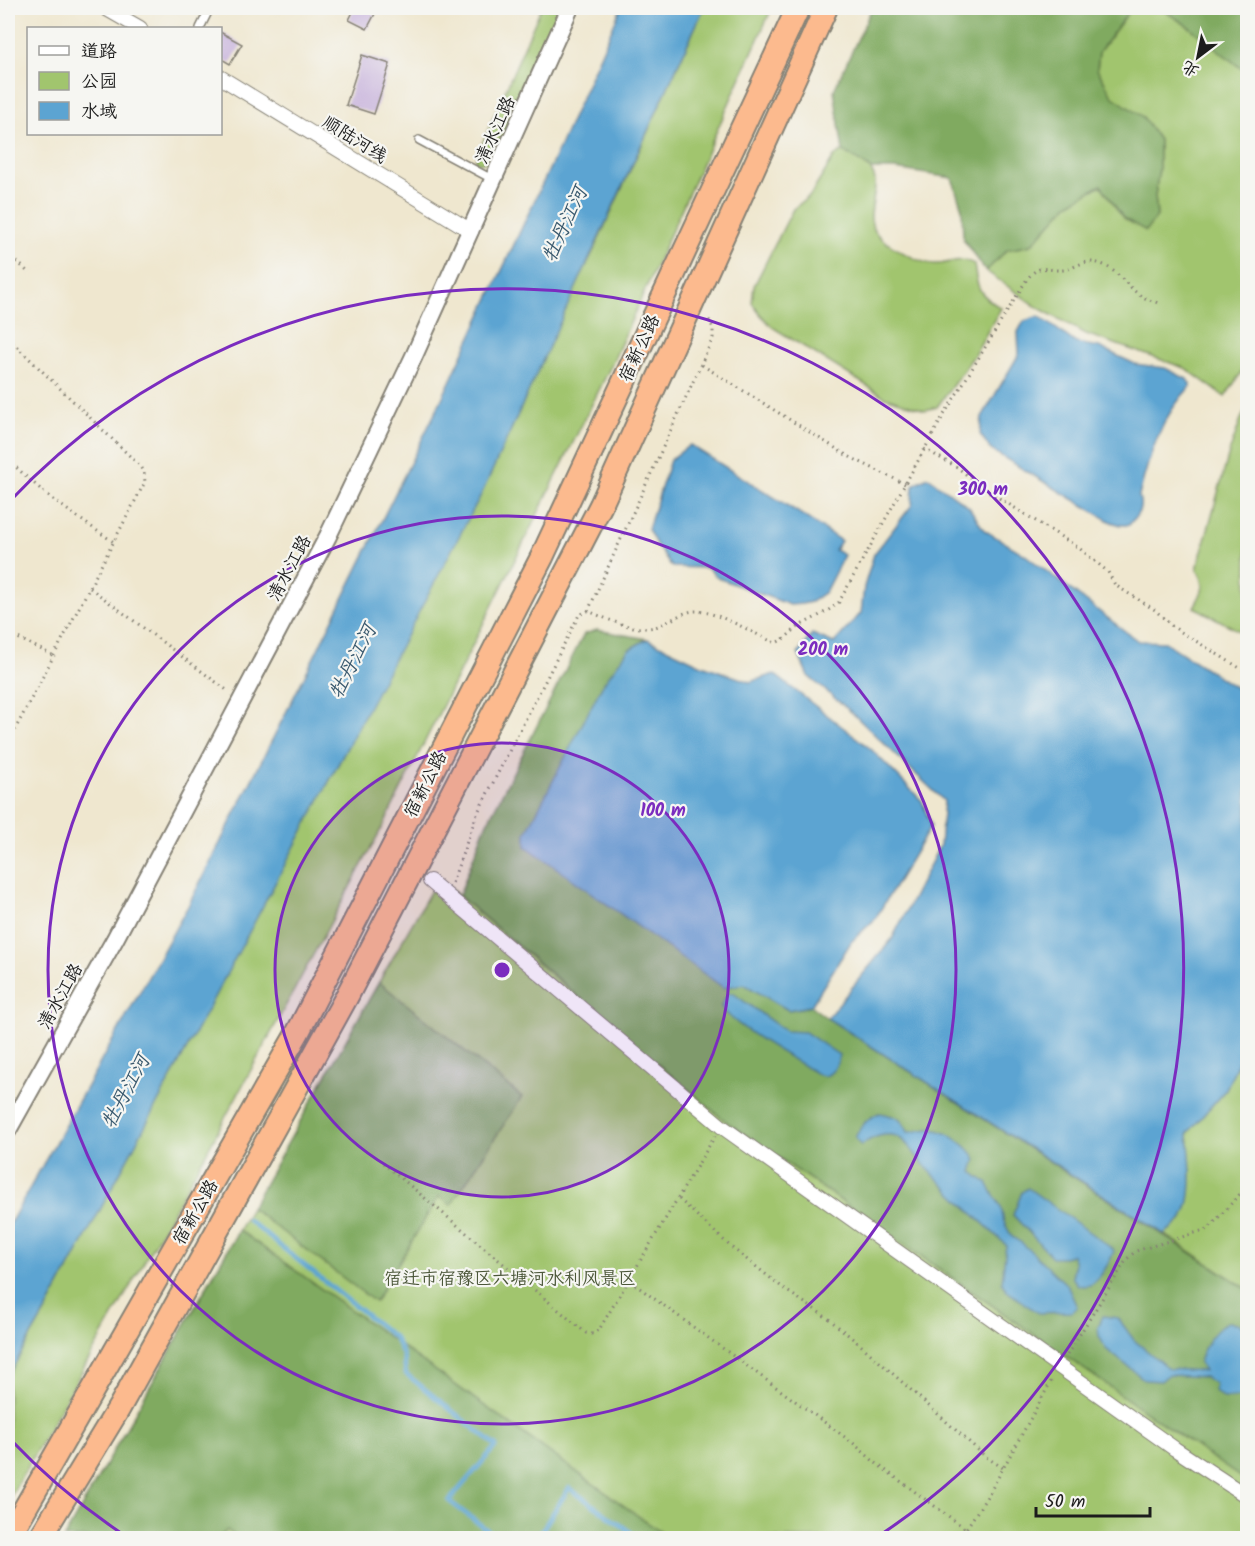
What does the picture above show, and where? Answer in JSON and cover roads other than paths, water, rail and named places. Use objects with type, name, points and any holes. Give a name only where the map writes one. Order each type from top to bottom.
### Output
[{"type":"highway","name":"宿新公路","points":[[8,1538],[298,1032],[542,557],[798,8]]},
{"type":"highway","name":"宿新公路","points":[[40,1539],[119,1408],[346,998],[601,505],[826,8]]},
{"type":"street","points":[[105,8],[139,27]]},
{"type":"street","name":"清水江路","points":[[8,1130],[115,939],[328,536],[414,356],[570,8]]},
{"type":"street","name":"顺陆河线","points":[[222,78],[471,231]]},
{"type":"street","points":[[430,881],[721,1126],[1248,1497]]},
{"type":"lane","points":[[200,27],[210,8]]},
{"type":"lane","points":[[419,140],[494,181]]},
{"type":"water","name":"牡丹江河","points":[[621,8],[704,8],[482,493],[48,1307],[8,1376],[8,1227],[188,906],[308,669],[438,407],[560,146]]},
{"type":"water","points":[[1039,316],[1076,343],[1099,347],[1135,364],[1165,368],[1187,379],[1191,386],[1164,423],[1147,466],[1139,496],[1140,508],[1129,525],[1111,522],[991,450],[980,434],[982,417],[1019,354],[1018,332],[1024,321]]},
{"type":"water","points":[[690,445],[841,541],[835,550],[844,555],[825,592],[811,602],[790,605],[718,578],[708,568],[672,567],[648,529],[670,460]]},
{"type":"water","points":[[928,477],[969,507],[984,530],[1024,554],[1138,641],[1165,642],[1247,695],[1247,1042],[1226,1089],[1188,1133],[1191,1179],[1188,1204],[1179,1222],[1164,1234],[827,1018],[892,939],[940,845],[944,801],[850,711],[808,676],[798,653],[812,634],[834,643],[861,613],[864,587],[874,554],[912,505],[913,485]]},
{"type":"water","points":[[647,639],[702,665],[750,682],[774,674],[871,749],[922,801],[931,826],[875,919],[851,942],[811,1006],[788,1010],[744,984],[724,988],[526,846],[526,833],[603,684],[628,650]]},
{"type":"water","points":[[728,993],[734,994],[785,1031],[805,1032],[839,1055],[837,1065],[826,1076],[819,1075],[751,1033],[727,1014],[721,1006]]},
{"type":"water","points":[[879,1113],[897,1118],[908,1132],[929,1129],[951,1136],[963,1144],[976,1159],[972,1172],[987,1183],[1001,1207],[1004,1222],[1012,1237],[1022,1243],[1067,1285],[1077,1307],[1071,1312],[1038,1313],[1007,1291],[1002,1282],[1006,1245],[940,1182],[906,1143],[896,1136],[882,1135],[861,1146],[855,1138],[865,1123]]},
{"type":"water","points":[[1028,1188],[1114,1250],[1099,1278],[1092,1284],[1078,1285],[1072,1277],[1075,1263],[1072,1255],[1052,1257],[1013,1215],[1022,1192]]},
{"type":"water","points":[[1103,1316],[1118,1318],[1134,1340],[1169,1369],[1204,1371],[1199,1363],[1209,1339],[1227,1322],[1238,1323],[1247,1330],[1247,1400],[1237,1397],[1224,1398],[1214,1391],[1215,1384],[1205,1377],[1168,1375],[1161,1381],[1145,1380],[1106,1349],[1099,1336],[1098,1327]]},
{"type":"waterway","points":[[248,1220],[395,1338],[403,1355],[406,1374],[496,1446],[449,1501],[498,1538]]},
{"type":"waterway","points":[[537,1538],[569,1488],[639,1538]]},
{"type":"park label","name":"宿迁市宿豫区六塘河水利风景区","points":[[510,1278]]}]
